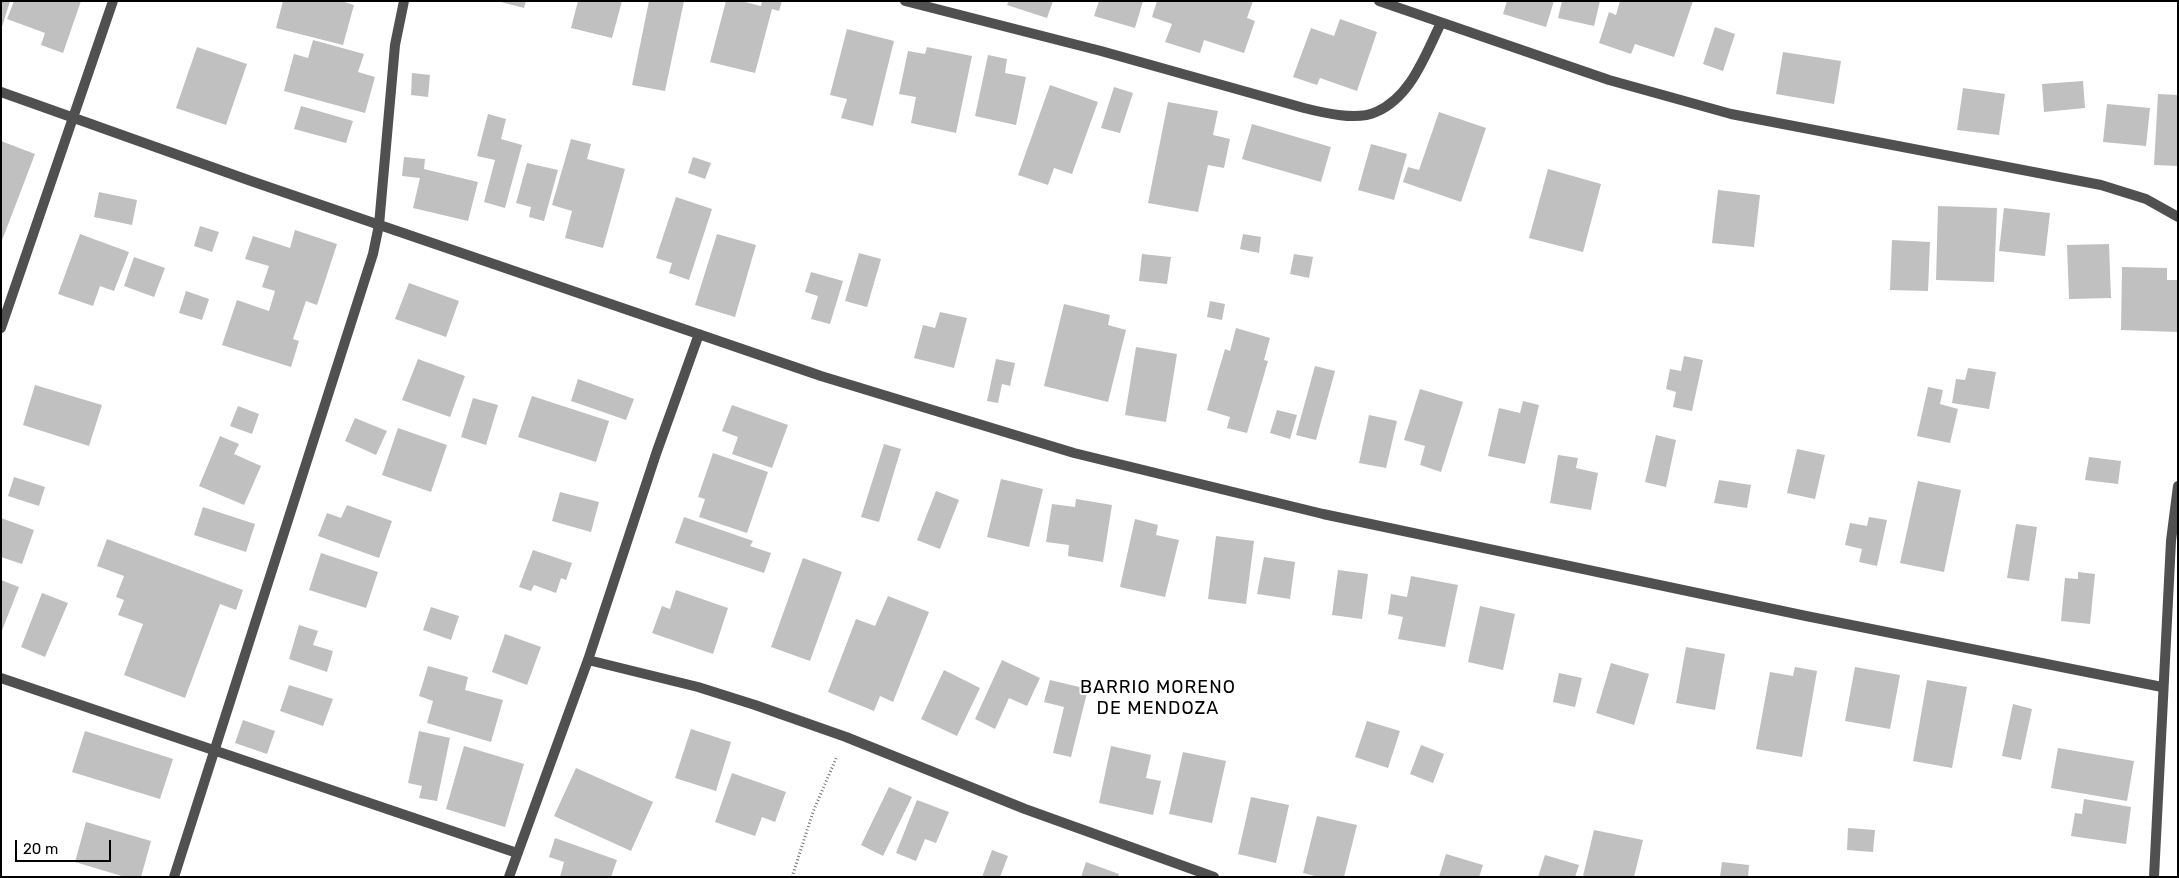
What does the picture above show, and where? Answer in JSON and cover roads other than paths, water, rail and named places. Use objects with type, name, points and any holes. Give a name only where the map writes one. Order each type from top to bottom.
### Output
[{"type":"street","points":[[1,328],[113,1]]},
{"type":"street","points":[[174,877],[373,254],[379,225],[395,45],[404,1]]},
{"type":"street","points":[[904,1],[1101,51],[1334,115],[1375,113],[1395,100],[1417,72],[1441,23]]},
{"type":"street","points":[[1379,1],[1609,80],[1731,114],[2101,185],[2146,199],[2178,217]]},
{"type":"street","points":[[1,92],[379,225],[821,376],[1074,453],[1323,514],[1815,618],[2162,688]]},
{"type":"street","points":[[509,877],[588,660],[657,452],[699,334]]},
{"type":"street","points":[[2154,877],[2162,688],[2171,541],[2178,486]]},
{"type":"street","points":[[588,660],[698,688],[846,737],[1025,809],[1214,877]]},
{"type":"street","points":[[1,678],[517,853]]},
{"type":"district","name":"BARRIO MORENO DE MENDOZA","points":[[1158,698]]}]
